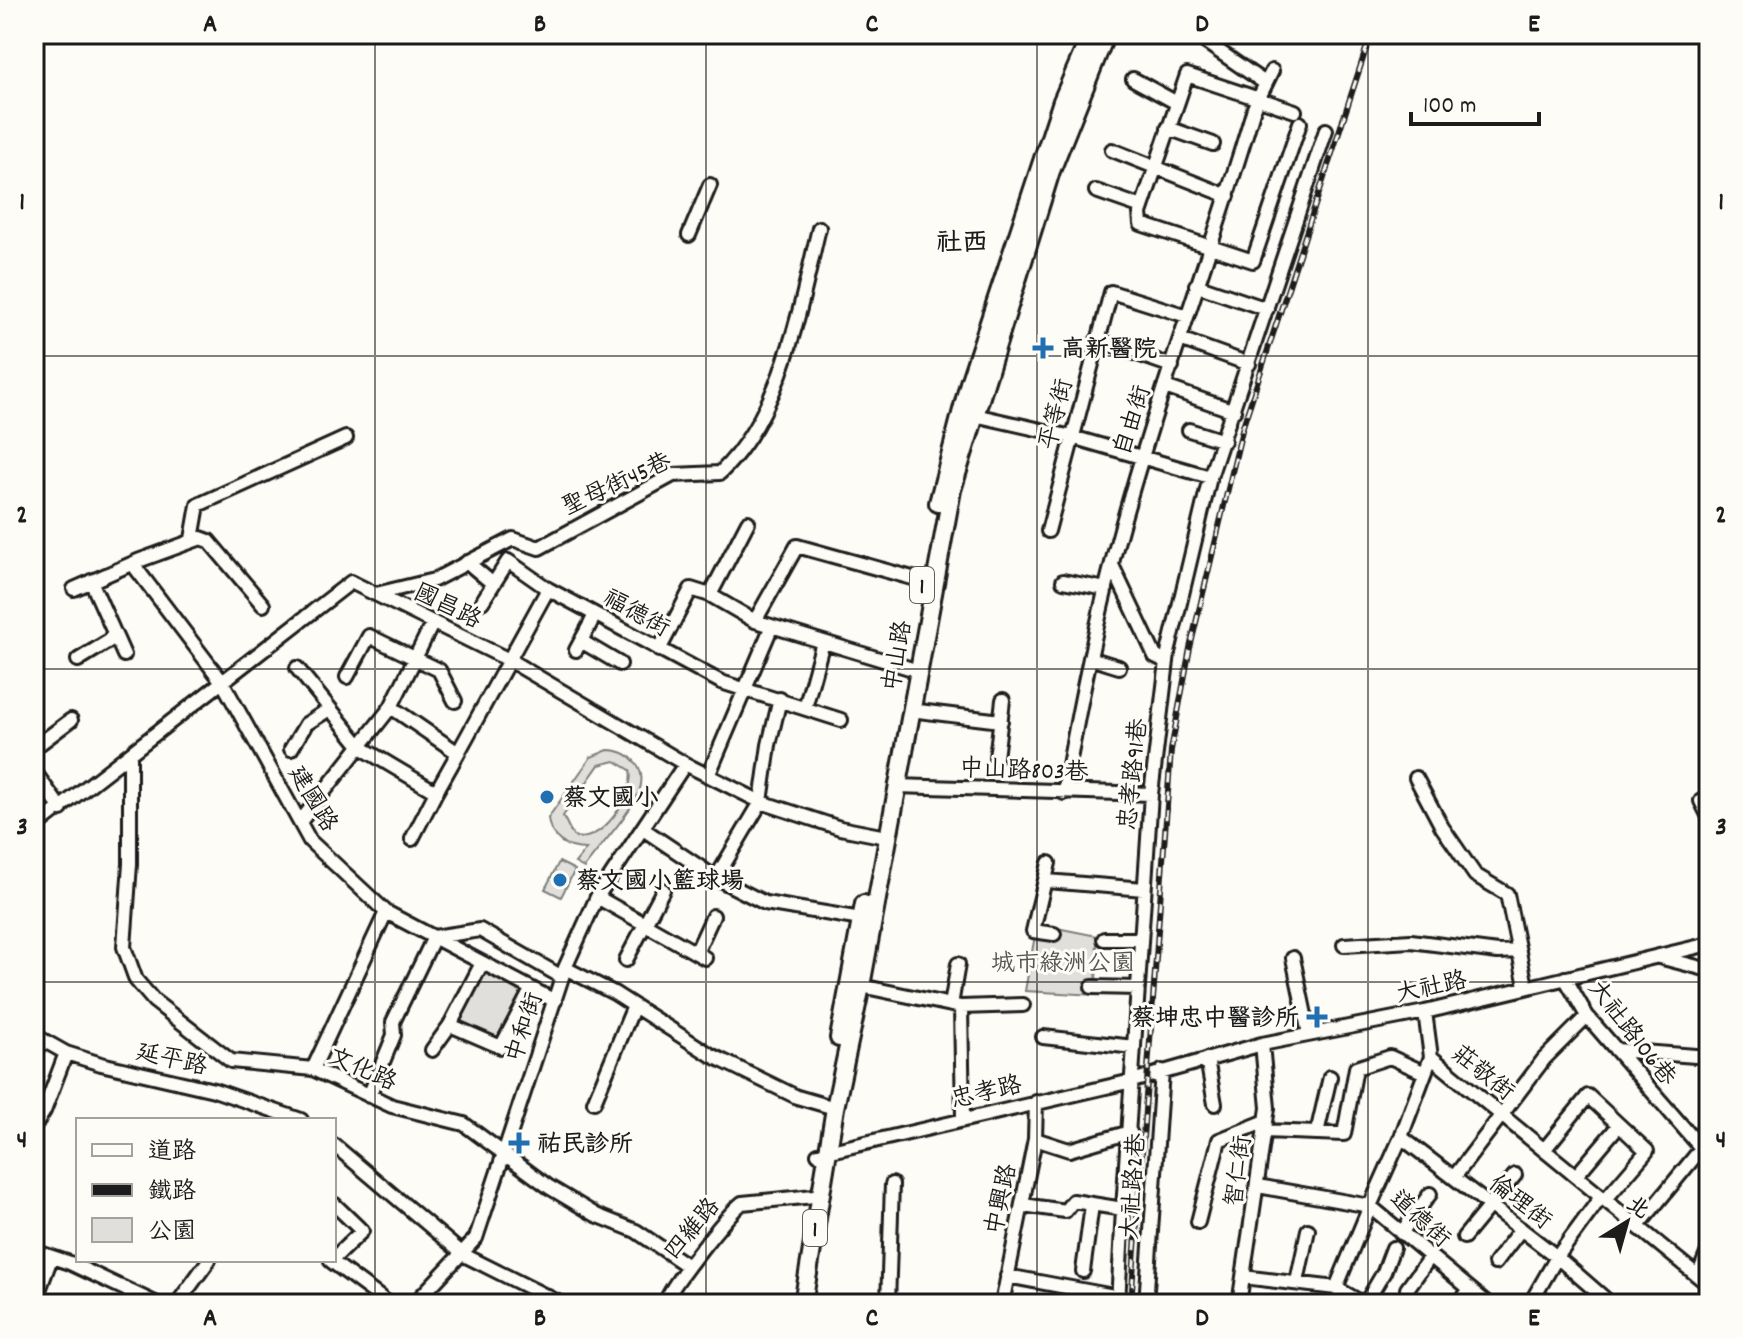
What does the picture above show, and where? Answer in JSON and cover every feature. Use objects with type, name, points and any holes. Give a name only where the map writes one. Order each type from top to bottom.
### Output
[{"type":"main road","name":"中山路","points":[[831,1107],[861,986],[923,581],[967,414],[1062,101],[1091,34]]},
{"type":"main road","name":"中山路","points":[[795,1304],[861,919],[896,786],[967,414],[1051,171],[1106,34]]},
{"type":"main road","name":"中山路","points":[[803,1304],[823,1153]]},
{"type":"street","points":[[1194,34],[1265,83]]},
{"type":"street","name":"自由街","points":[[1064,793],[1106,589],[1142,458],[1257,101],[1272,71]]},
{"type":"street","points":[[1187,75],[1257,101],[1297,117],[1253,261],[1208,249],[1141,224],[1142,207],[1187,75]]},
{"type":"street","points":[[1133,79],[1177,103]]},
{"type":"street","points":[[1168,128],[1213,144]]},
{"type":"street","name":"忠孝路91巷","points":[[1118,1301],[1151,794],[1167,662],[1210,477],[1326,130]]},
{"type":"street","points":[[1112,150],[1228,196]]},
{"type":"street","points":[[689,235],[710,185]]},
{"type":"street","points":[[1096,191],[1142,207]]},
{"type":"street","name":"聖母街45巷","points":[[467,562],[513,539],[539,548],[673,475],[720,473],[728,465],[780,379],[819,228]]},
{"type":"street","points":[[1196,285],[1267,309]]},
{"type":"street","name":"平等街","points":[[1048,531],[1111,292],[1187,316]]},
{"type":"street","points":[[1180,339],[1249,364]]},
{"type":"street","points":[[1097,340],[1172,366]]},
{"type":"street","points":[[1165,387],[1234,411]]},
{"type":"street","points":[[967,414],[1072,437],[1210,477]]},
{"type":"street","points":[[1189,430],[1224,441]]},
{"type":"street","points":[[192,539],[198,505],[346,438]]},
{"type":"street","points":[[710,595],[748,522]]},
{"type":"street","points":[[74,589],[192,539],[209,541],[263,605]]},
{"type":"street","points":[[755,621],[797,546],[923,581]]},
{"type":"street","name":"建國路","points":[[138,561],[137,574],[223,683],[310,841],[386,912],[555,1001]]},
{"type":"street","name":"福德街","points":[[492,583],[508,561],[548,589],[744,692],[780,699],[841,720]]},
{"type":"street","points":[[376,594],[434,580],[467,562],[492,583],[482,602]]},
{"type":"street","points":[[1112,565],[1155,656],[1167,662]]},
{"type":"street","points":[[91,581],[124,655]]},
{"type":"street","points":[[1063,581],[1106,589]]},
{"type":"street","name":"國昌路","points":[[34,828],[130,757],[135,747],[223,683],[341,586],[351,582],[509,660],[685,764],[761,802],[803,818],[882,836]]},
{"type":"street","points":[[412,839],[548,589]]},
{"type":"street","points":[[659,650],[691,589],[710,595],[771,628],[909,668]]},
{"type":"street","points":[[595,615],[578,646],[620,664]]},
{"type":"street","points":[[300,822],[362,748],[391,707],[433,622]]},
{"type":"street","points":[[708,776],[771,628]]},
{"type":"street","points":[[78,660],[109,641],[113,634]]},
{"type":"street","points":[[347,677],[369,636],[439,670],[455,701]]},
{"type":"street","points":[[805,708],[823,642]]},
{"type":"street","points":[[1090,658],[1119,667]]},
{"type":"street","points":[[297,668],[328,710],[362,748],[436,792]]},
{"type":"street","points":[[716,878],[761,802],[769,745],[780,699]]},
{"type":"street","points":[[996,758],[1003,700]]},
{"type":"street","points":[[391,707],[458,753]]},
{"type":"street","points":[[291,749],[306,724],[328,710]]},
{"type":"street","points":[[910,710],[1001,721]]},
{"type":"street","points":[[34,748],[71,720]]},
{"type":"street","name":"文化路","points":[[130,757],[130,864],[124,934],[126,955],[136,980],[154,1001],[231,1061],[313,1069],[392,1106],[464,1124],[505,1156],[580,1206],[636,1231],[688,1266]]},
{"type":"street","name":"中和街","points":[[414,1304],[464,1255],[476,1238],[564,972],[597,897],[685,764]]},
{"type":"street","points":[[34,771],[61,809]]},
{"type":"street","points":[[1416,778],[1442,827],[1475,875],[1507,894],[1526,986]]},
{"type":"street","name":"中山路803巷","points":[[896,786],[1151,794]]},
{"type":"street","points":[[1701,801],[1709,817]]},
{"type":"street","points":[[643,829],[716,878],[765,903],[861,919]]},
{"type":"street","points":[[1049,863],[1033,931],[1054,934]]},
{"type":"street","points":[[1047,881],[1144,889]]},
{"type":"street","points":[[626,960],[663,890]]},
{"type":"street","points":[[597,897],[642,925],[701,955],[713,916]]},
{"type":"street","points":[[313,1069],[386,912]]},
{"type":"street","points":[[369,1096],[394,1037],[393,1022],[434,937],[480,930],[634,1006],[711,1055],[797,1097],[831,1107]]},
{"type":"street","points":[[1104,939],[1141,939]]},
{"type":"street","points":[[1344,945],[1411,941],[1498,952],[1519,951]]},
{"type":"street","name":"大社路","points":[[1162,1071],[1262,1044],[1425,1012],[1709,944]]},
{"type":"street","points":[[1656,956],[1709,970]]},
{"type":"street","points":[[1293,958],[1309,1034]]},
{"type":"street","points":[[432,1050],[450,1025],[482,963]]},
{"type":"street","points":[[958,964],[956,1006],[963,1118]]},
{"type":"street","name":"大社路106巷","points":[[1565,978],[1587,1016],[1705,1153]]},
{"type":"street","points":[[861,986],[956,1006],[1023,1005]]},
{"type":"street","points":[[1092,987],[1138,988]]},
{"type":"street","points":[[450,1025],[501,1047],[531,990]]},
{"type":"street","points":[[594,1102],[634,1006]]},
{"type":"street","name":"莊敬街","points":[[1425,1012],[1431,1057],[1709,1285]]},
{"type":"street","points":[[1455,1176],[1544,1059],[1587,1016]]},
{"type":"street","name":"延平路","points":[[34,1035],[66,1053],[214,1090],[295,1118]]},
{"type":"street","points":[[1043,1037],[1134,1047]]},
{"type":"street","name":"智仁街","points":[[1239,1304],[1265,1126],[1268,1083],[1262,1044]]},
{"type":"street","points":[[1616,1050],[1709,1057]]},
{"type":"street","points":[[34,1127],[44,1111],[66,1053]]},
{"type":"street","points":[[1198,1222],[1219,1140],[1265,1126],[1344,1134],[1356,1068],[1390,1057],[1425,1073]]},
{"type":"street","name":"道德街","points":[[1431,1057],[1401,1137],[1370,1206],[1488,1304]]},
{"type":"street","points":[[1207,1059],[1215,1104]]},
{"type":"street","name":"忠孝路","points":[[823,1153],[1132,1081],[1162,1071]]},
{"type":"street","name":"大社路2巷","points":[[1146,1304],[1162,1071]]},
{"type":"street","points":[[1317,1133],[1330,1077]]},
{"type":"street","points":[[1534,1302],[1557,1257],[1603,1199],[1647,1151],[1588,1096],[1544,1150]]},
{"type":"street","name":"中興路","points":[[1002,1304],[1035,1139],[1036,1102]]},
{"type":"street","points":[[1576,1176],[1619,1125]]},
{"type":"street","points":[[1035,1139],[1069,1150],[1130,1132]]},
{"type":"street","name":"倫理街","points":[[1401,1137],[1557,1257],[1611,1304]]},
{"type":"street","points":[[336,1147],[464,1255],[562,1304]]},
{"type":"street","points":[[1638,1226],[1705,1153]]},
{"type":"street","points":[[1464,1237],[1515,1175]]},
{"type":"street","points":[[888,1304],[892,1184]]},
{"type":"street","points":[[1258,1186],[1370,1206],[1336,1288]]},
{"type":"street","points":[[1401,1233],[1430,1194]]},
{"type":"street","name":"四維路","points":[[665,1304],[667,1293],[742,1203],[814,1196]]},
{"type":"street","points":[[1023,1205],[1065,1211],[1073,1201],[1123,1209]]},
{"type":"street","points":[[1083,1271],[1092,1205]]},
{"type":"street","points":[[336,1206],[362,1231],[336,1255]]},
{"type":"street","points":[[1495,1263],[1521,1229]]},
{"type":"street","points":[[1297,1282],[1308,1230]]},
{"type":"street","points":[[1243,1277],[1336,1288],[1365,1304],[1384,1272],[1393,1248]]},
{"type":"street","points":[[1698,1276],[1709,1249]]},
{"type":"street","points":[[34,1251],[70,1263],[157,1304]]},
{"type":"street","points":[[1407,1289],[1430,1257]]},
{"type":"street","points":[[34,1304],[51,1258]]},
{"type":"street","points":[[177,1304],[208,1262]]},
{"type":"street","points":[[334,1262],[389,1304]]},
{"type":"street","points":[[1007,1276],[1081,1297],[1118,1301]]},
{"type":"street","points":[[1459,1304],[1470,1289]]},
{"type":"green space","points":[[608,750],[623,753],[639,768],[641,783],[628,810],[584,868],[575,863],[586,849],[572,847],[556,837],[548,818],[591,757]],"holes":[[[615,761],[630,770],[627,792],[614,816],[594,834],[583,838],[573,836],[563,816],[599,765]]]},
{"type":"green space","name":"蔡文國小籃球場","points":[[559,862],[575,870],[561,897],[545,889]]},
{"type":"green space","name":"城市綠洲公園","points":[[1037,924],[1097,936],[1096,995],[1025,991]]},
{"type":"green space","points":[[483,970],[525,992],[499,1040],[457,1023]]},
{"type":"railway","points":[[1131,1304],[1171,750],[1190,648],[1243,426],[1371,34]]},
{"type":"place","name":"高新醫院","points":[[1043,348]]},
{"type":"place","name":"蔡文國小","points":[[547,797]]},
{"type":"place","name":"蔡文國小籃球場","points":[[560,880]]},
{"type":"place","name":"蔡坤忠中醫診所","points":[[1317,1017]]},
{"type":"place","name":"祐民診所","points":[[519,1143]]},
{"type":"district","name":"社西","points":[[962,241]]}]
